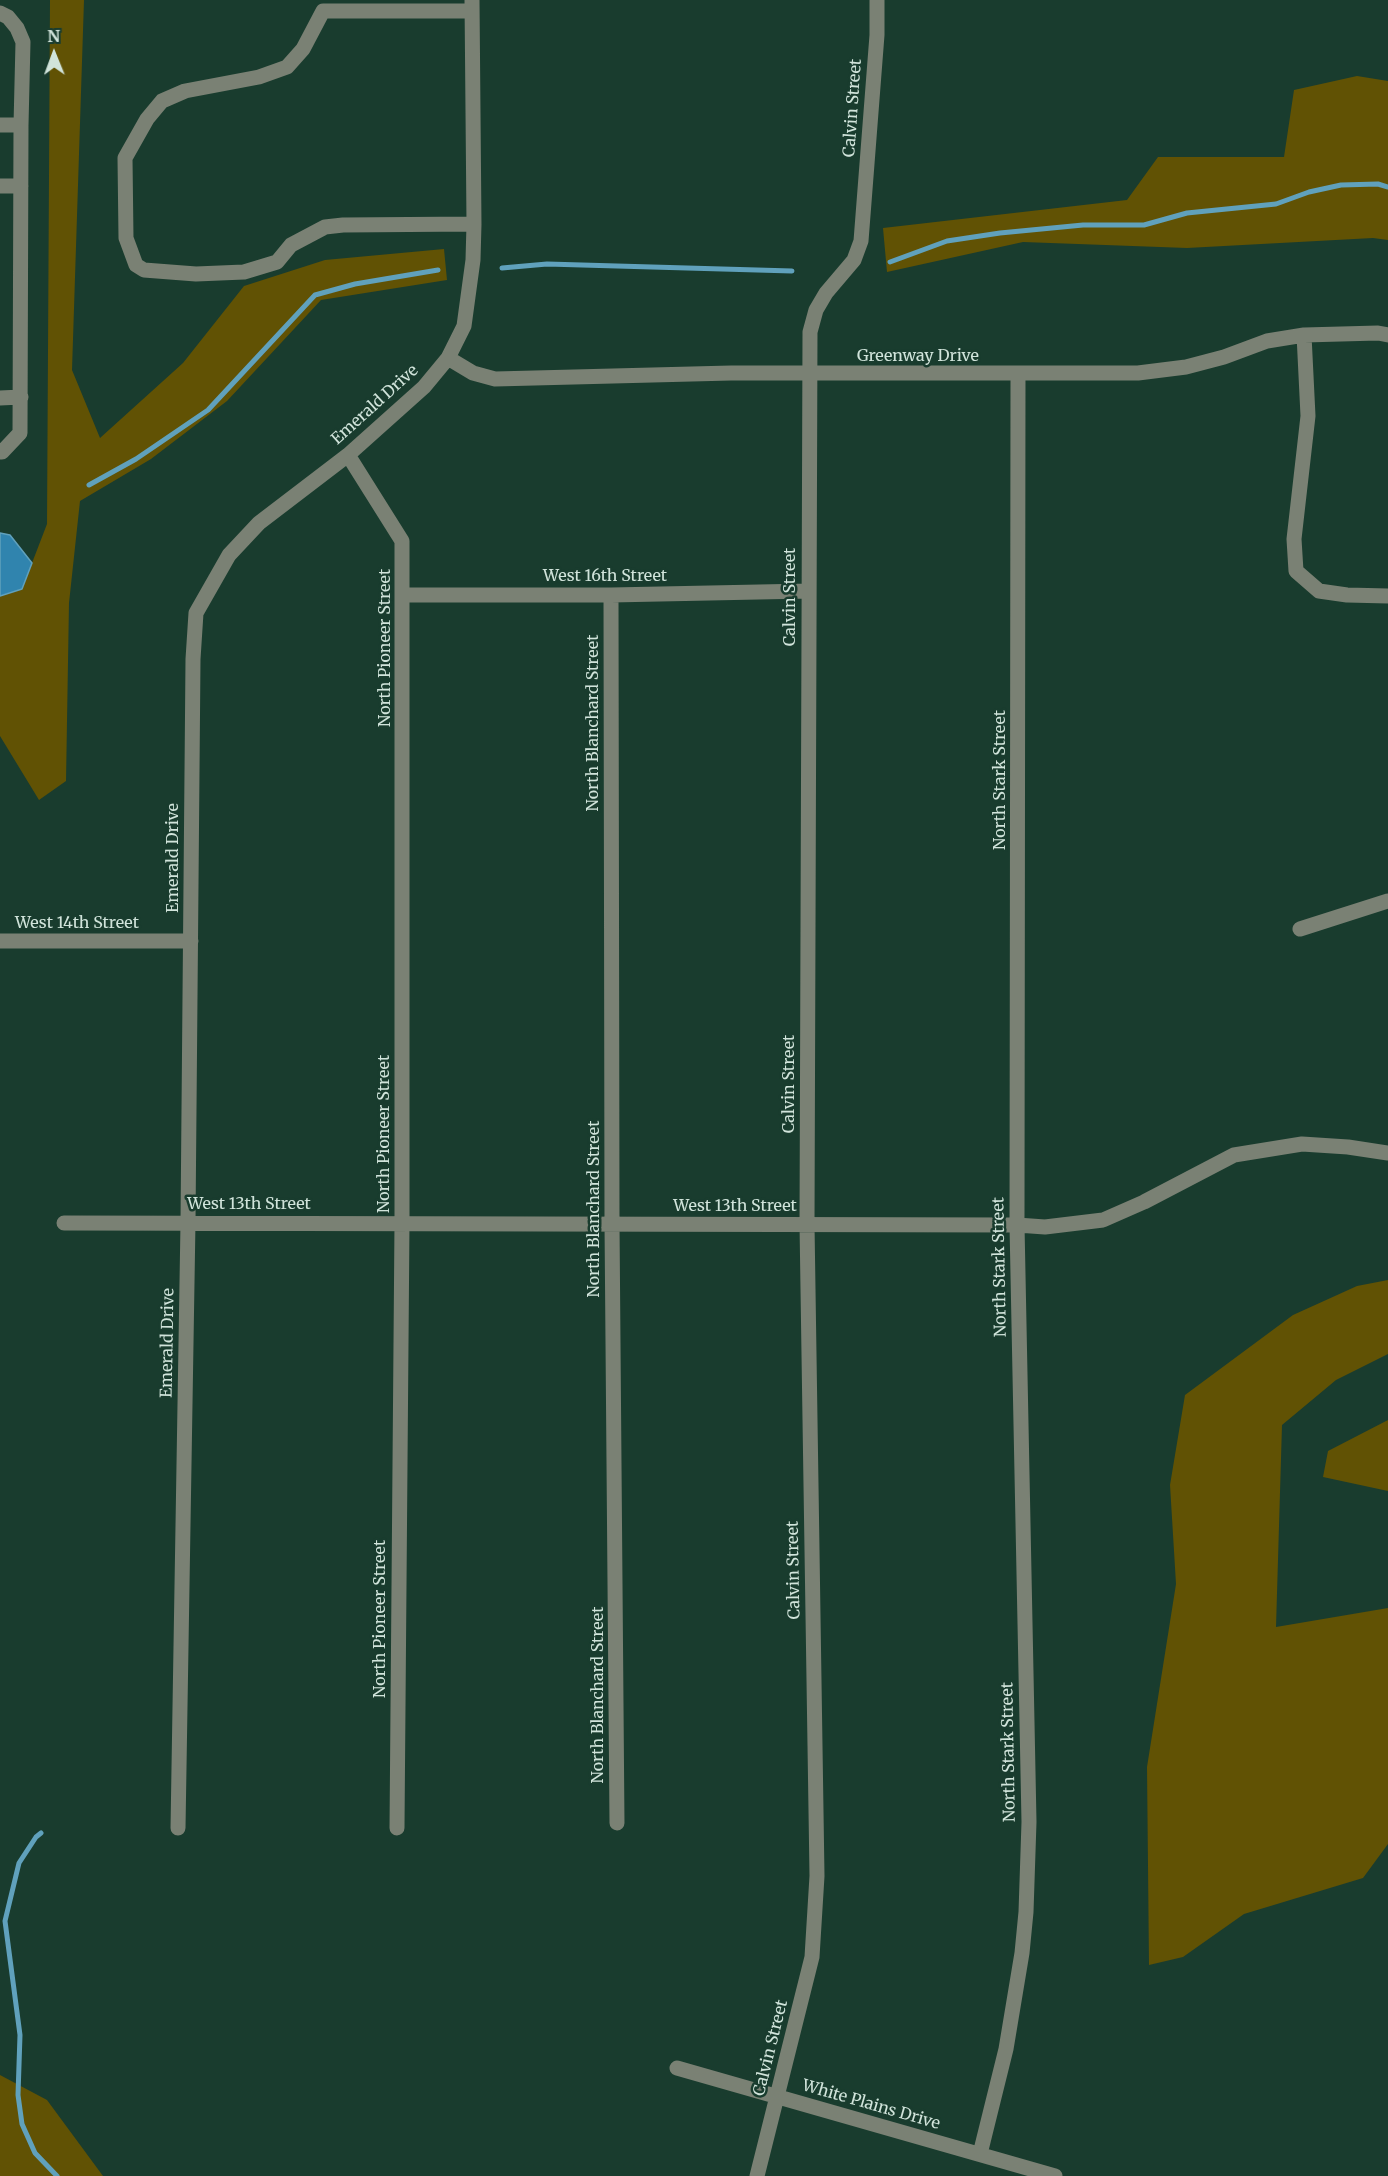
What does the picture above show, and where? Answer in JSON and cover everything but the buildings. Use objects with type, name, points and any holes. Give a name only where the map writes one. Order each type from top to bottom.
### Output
[{"type":"street","name":"Calvin Street","points":[[757,2176],[812,1957],[817,1875],[807,1224],[810,332],[816,310],[826,293],[854,260],[861,241],[877,35],[877,0]]},
{"type":"street","name":"Emerald Drive","points":[[178,1828],[188,1222],[193,658],[196,613],[229,555],[259,523],[348,455],[424,387],[448,358],[464,326],[473,260],[474,224],[472,5]]},
{"type":"street","points":[[472,5],[322,11],[303,49],[286,67],[260,77],[185,91],[162,102],[147,119],[126,158],[126,238],[136,265],[144,270],[196,274],[244,272],[277,262],[291,245],[325,227],[474,224]]},
{"type":"street","points":[[0,13],[8,17],[17,28],[22,42],[20,433],[1,453]]},
{"type":"street","points":[[0,125],[21,125]]},
{"type":"street","points":[[0,186],[21,186]]},
{"type":"street","name":"Greenway Drive","points":[[448,358],[473,373],[495,379],[720,374],[1138,373],[1186,367],[1224,357],[1267,341],[1304,335],[1378,333],[1388,335]]},
{"type":"street","points":[[1304,335],[1308,416],[1294,539],[1296,571],[1319,591],[1388,596]]},
{"type":"street","name":"North Stark Street","points":[[981,2154],[1006,2049],[1022,1953],[1029,1822],[1017,1225],[1018,374]]},
{"type":"street","points":[[0,398],[21,397]]},
{"type":"street","name":"North Pioneer Street","points":[[348,455],[402,541],[402,1222],[397,1828]]},
{"type":"street","name":"West 16th Street","points":[[403,595],[611,595],[808,591]]},
{"type":"street","name":"North Blanchard Street","points":[[611,595],[612,1223],[617,1823]]},
{"type":"street","points":[[1300,929],[1388,902]]},
{"type":"street","name":"West 14th Street","points":[[0,941],[191,941]]},
{"type":"street","name":"West 13th Street","points":[[64,1222],[1017,1225],[1045,1227],[1103,1220],[1144,1203],[1234,1155],[1302,1144],[1348,1147],[1388,1153]]},
{"type":"street","name":"White Plains Drive","points":[[676,2068],[1056,2176]]},
{"type":"shaded area","points":[[50,0],[84,0],[72,370],[100,438],[183,363],[244,286],[325,260],[444,249],[447,280],[321,300],[227,401],[151,459],[80,501],[69,603],[66,781],[39,800],[0,736],[0,596],[22,589],[47,524]]},
{"type":"shaded area","points":[[1357,76],[1388,81],[1388,240],[1373,238],[1187,248],[1023,242],[887,272],[883,228],[1127,200],[1158,157],[1284,157],[1294,90]]},
{"type":"shaded area","points":[[1388,1280],[1388,1354],[1336,1380],[1282,1425],[1276,1627],[1388,1608],[1388,1844],[1363,1878],[1244,1914],[1183,1957],[1149,1965],[1147,1767],[1176,1584],[1170,1485],[1185,1395],[1293,1315],[1357,1286]]},
{"type":"shaded area","points":[[1388,1420],[1388,1491],[1323,1477],[1328,1451]]},
{"type":"shaded area","points":[[0,2075],[47,2100],[103,2176],[0,2176]]},
{"type":"water","points":[[0,533],[10,535],[32,563],[22,589],[0,596]]},
{"type":"waterway","points":[[890,262],[947,241],[1000,233],[1083,225],[1144,225],[1187,213],[1276,204],[1309,192],[1341,185],[1378,184],[1388,187]]},
{"type":"waterway","points":[[502,268],[547,264],[792,271]]},
{"type":"waterway","points":[[89,485],[136,459],[208,410],[315,295],[355,284],[438,270]]},
{"type":"waterway","points":[[41,1833],[19,1863],[5,1921],[20,2035],[18,2095],[22,2124],[35,2153],[57,2176]]}]
